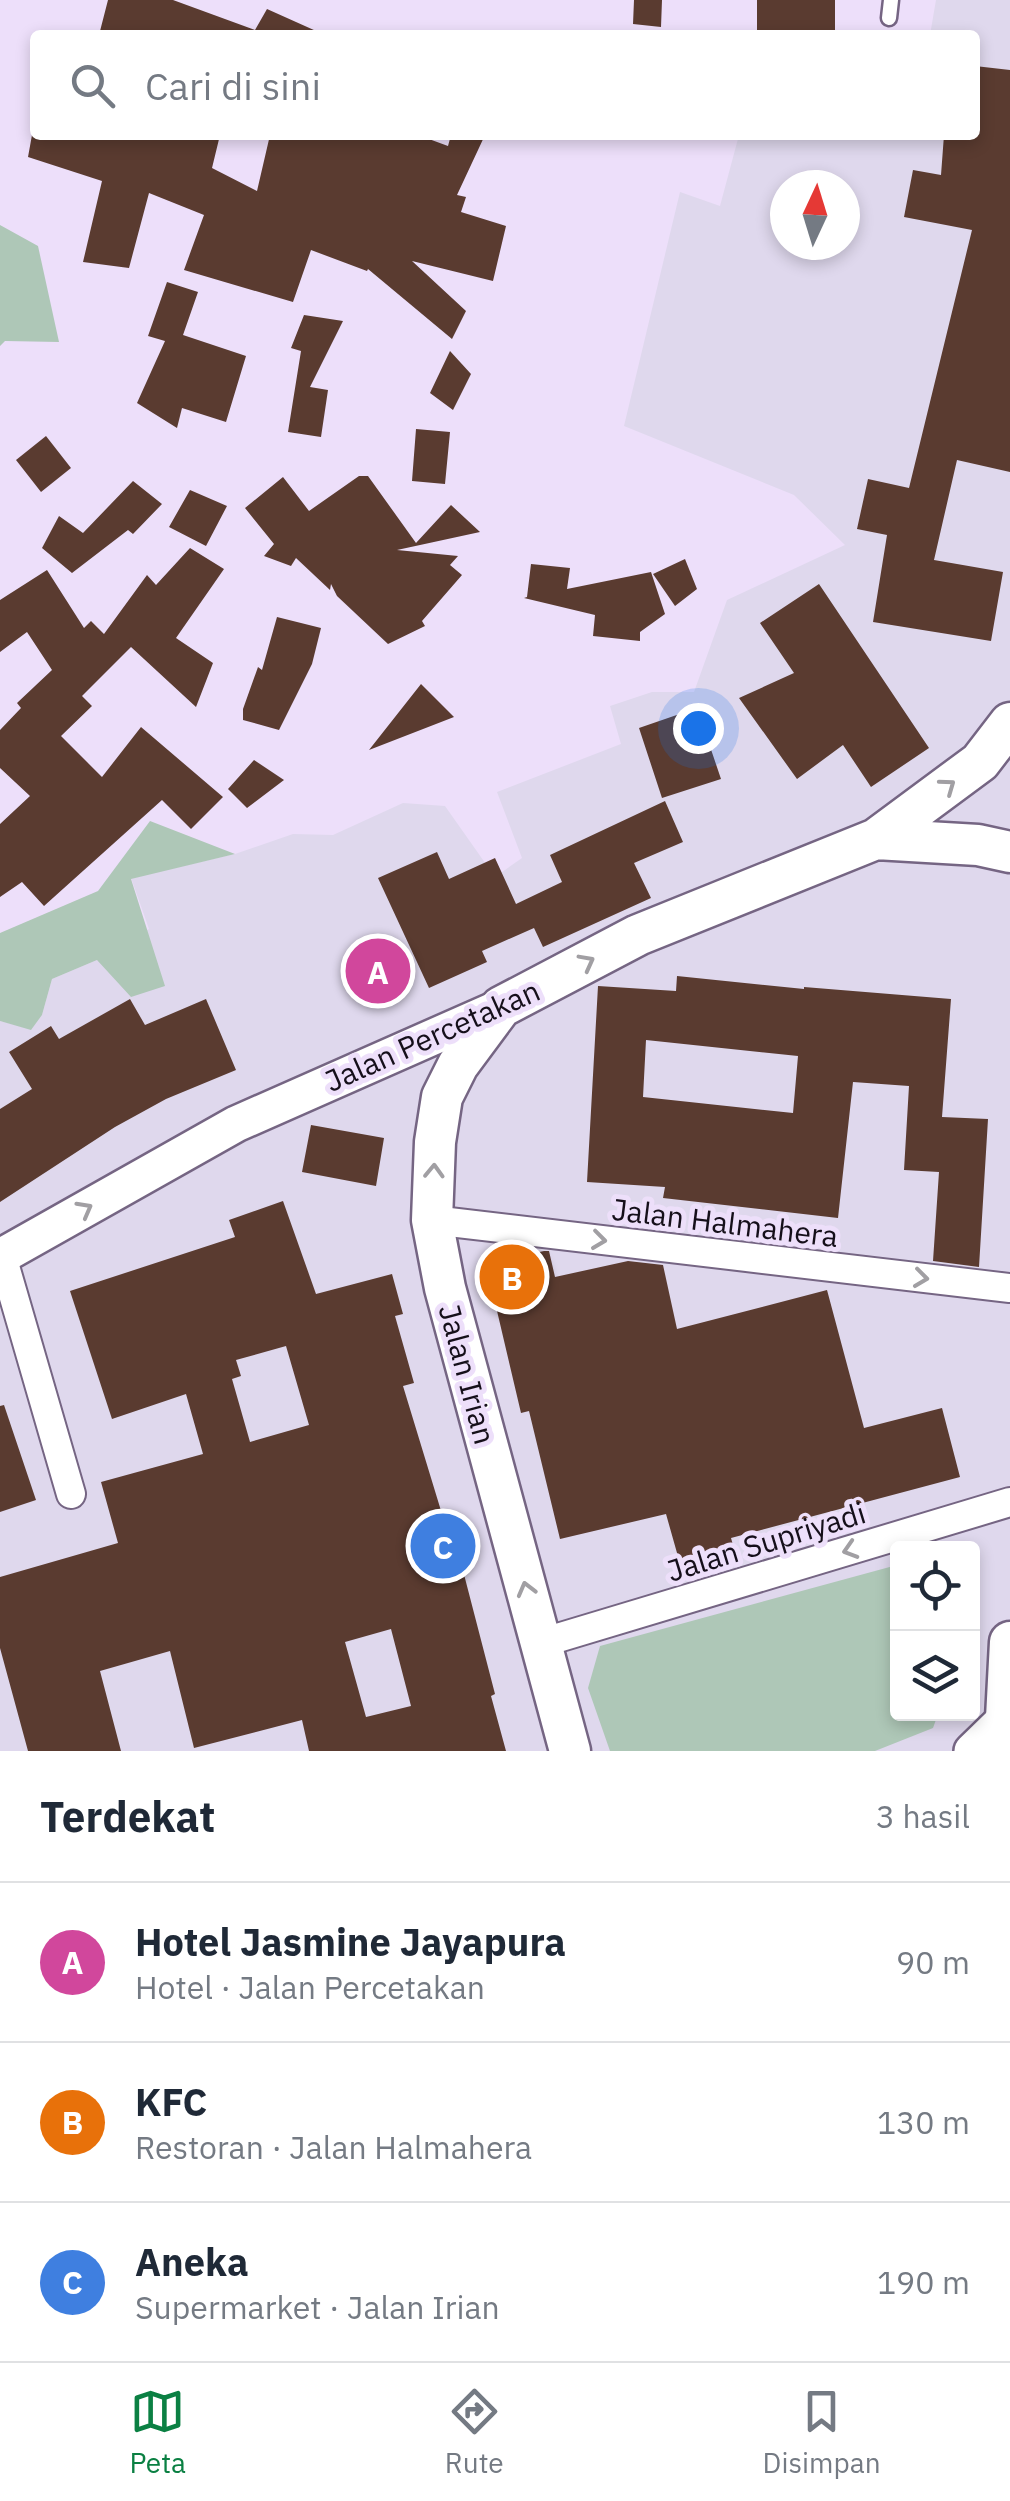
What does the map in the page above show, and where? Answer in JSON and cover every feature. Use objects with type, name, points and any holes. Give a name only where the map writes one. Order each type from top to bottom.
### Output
[{"type":"main road","points":[[876,839],[980,762],[1008,729]]},
{"type":"main road","points":[[876,839],[1010,852]]},
{"type":"main road","name":"Jalan Percetakan","points":[[501,1007],[638,935],[876,839]]},
{"type":"main road","name":"Jalan Irian","points":[[501,1007],[458,1065],[442,1097],[435,1142],[432,1220],[445,1288],[570,1751]]},
{"type":"main road","points":[[1008,1728],[1010,1642]]},
{"type":"street","name":"Jalan Percetakan","points":[[1,1256],[236,1124],[501,1007]]},
{"type":"street","name":"Jalan Halmahera","points":[[432,1220],[1010,1288]]},
{"type":"street","points":[[1,1256],[70,1494]]},
{"type":"street","name":"Jalan Supriyadi","points":[[540,1643],[1010,1502]]},
{"type":"street","points":[[972,1751],[1008,1728]]},
{"type":"lane","points":[[889,18],[891,0]]},
{"type":"shaded area","points":[[936,0],[1010,0],[1010,1751],[0,1751],[0,1021],[31,1029],[42,1015],[52,979],[97,960],[149,929],[131,878],[235,854],[293,834],[333,835],[403,803],[445,806],[495,877],[522,858],[497,792],[621,744],[610,706],[652,692],[694,692],[727,600],[845,545],[794,495],[624,426],[680,192],[720,206],[738,140],[980,140],[980,30],[931,30]]},
{"type":"green space","points":[[0,225],[38,246],[59,342],[5,341],[0,346]]},
{"type":"green space","points":[[150,821],[235,854],[131,879],[165,986],[131,997],[97,960],[52,979],[42,1015],[31,1030],[0,1021],[0,933],[98,891]]},
{"type":"green space","points":[[890,1567],[890,1721],[936,1721],[933,1728],[875,1751],[610,1751],[588,1688],[600,1646]]},
{"type":"building","points":[[108,0],[173,0],[255,30],[100,30]]},
{"type":"building","points":[[634,0],[662,0],[661,27],[633,24]]},
{"type":"building","points":[[757,0],[835,0],[835,30],[757,30]]},
{"type":"building","points":[[267,9],[314,30],[255,30]]},
{"type":"building","points":[[980,67],[1010,70],[1010,472],[957,460],[934,560],[1003,572],[991,641],[873,622],[887,535],[857,529],[868,479],[909,488],[972,230],[904,217],[913,170],[941,175],[944,140],[980,140]]},
{"type":"building","points":[[31,140],[219,140],[212,168],[257,191],[269,140],[432,140],[448,146],[450,140],[483,140],[457,195],[466,197],[461,212],[506,226],[493,281],[412,261],[466,311],[452,339],[368,269],[311,250],[293,302],[184,270],[204,215],[149,193],[129,268],[83,262],[102,181],[28,157]]},
{"type":"building","points":[[167,282],[198,292],[183,335],[246,356],[226,422],[182,408],[177,428],[137,403],[165,341],[148,336]]},
{"type":"building","points":[[304,315],[343,321],[310,387],[328,390],[321,437],[288,432],[301,351],[291,348]]},
{"type":"building","points":[[450,351],[471,374],[453,410],[430,393]]},
{"type":"building","points":[[416,429],[450,432],[445,484],[412,481]]},
{"type":"building","points":[[46,436],[71,468],[41,492],[16,460]]},
{"type":"building","points":[[359,476],[368,476],[416,543],[451,505],[480,532],[397,550],[458,556],[450,565],[462,575],[422,621],[425,626],[388,644],[337,596],[331,584],[330,590],[296,558],[291,566],[264,556],[274,544],[245,508],[283,477],[309,511]]},
{"type":"building","points":[[133,481],[162,504],[133,534],[128,530],[72,573],[42,548],[59,516],[83,533]]},
{"type":"building","points":[[190,490],[227,506],[206,546],[169,527]]},
{"type":"building","points":[[190,548],[224,569],[176,638],[213,663],[196,707],[131,647],[82,696],[92,706],[61,736],[102,777],[141,727],[223,797],[191,829],[162,800],[44,906],[22,882],[0,897],[0,824],[30,796],[0,768],[0,730],[21,708],[17,703],[52,670],[27,632],[0,652],[0,600],[47,570],[84,628],[91,621],[104,634],[147,575],[156,585]]},
{"type":"building","points":[[685,559],[697,589],[675,606],[653,574]]},
{"type":"building","points":[[531,564],[570,568],[567,589],[651,572],[665,614],[640,632],[640,641],[593,636],[595,615],[524,598]]},
{"type":"building","points":[[819,584],[929,748],[871,787],[843,745],[797,779],[739,698],[794,673],[760,623]]},
{"type":"building","points":[[277,617],[321,628],[312,664],[279,730],[243,720],[243,709],[258,667],[262,670]]},
{"type":"building","points":[[421,684],[454,717],[369,750]]},
{"type":"building","points":[[697,708],[721,779],[662,798],[639,728]]},
{"type":"building","points":[[254,760],[284,780],[247,808],[228,789]]},
{"type":"building","points":[[665,801],[683,842],[634,863],[651,898],[543,947],[534,928],[482,951],[487,962],[429,988],[378,878],[437,852],[449,879],[495,858],[516,904],[562,882],[550,855]]},
{"type":"building","points":[[677,976],[951,999],[942,1117],[988,1119],[979,1267],[933,1261],[939,1172],[904,1170],[909,1086],[853,1082],[838,1218],[663,1198],[665,1187],[587,1182],[598,986],[676,991]],"holes":[[[646,1040],[798,1056],[793,1113],[643,1097]]]},
{"type":"building","points":[[130,999],[145,1025],[206,999],[236,1070],[166,1099],[115,1127],[0,1202],[0,1109],[32,1089],[9,1052],[51,1026],[59,1039]]},
{"type":"building","points":[[311,1125],[384,1138],[376,1186],[302,1172]]},
{"type":"building","points":[[283,1201],[316,1294],[392,1274],[403,1314],[395,1316],[414,1383],[403,1386],[456,1560],[460,1559],[506,1751],[309,1751],[302,1720],[194,1748],[170,1651],[100,1671],[121,1751],[28,1751],[0,1648],[0,1577],[118,1543],[101,1482],[203,1454],[186,1394],[112,1419],[70,1291],[235,1237],[229,1220]],"holes":[[[286,1346],[309,1425],[250,1442],[232,1379],[241,1376],[236,1360]],[[391,1629],[411,1706],[366,1717],[345,1642]]]},
{"type":"building","points":[[549,1251],[555,1277],[628,1261],[663,1265],[677,1329],[827,1290],[864,1428],[942,1408],[960,1477],[731,1538],[733,1545],[679,1560],[666,1514],[560,1539],[529,1411],[521,1413],[486,1264]]},
{"type":"building","points":[[4,1405],[36,1500],[0,1512],[0,1406]]},
{"type":"place","name":"Hotel Jasmine Jayapura","points":[[378,971]]},
{"type":"place","name":"KFC","points":[[512,1277]]},
{"type":"place","name":"Aneka","points":[[443,1546]]}]
